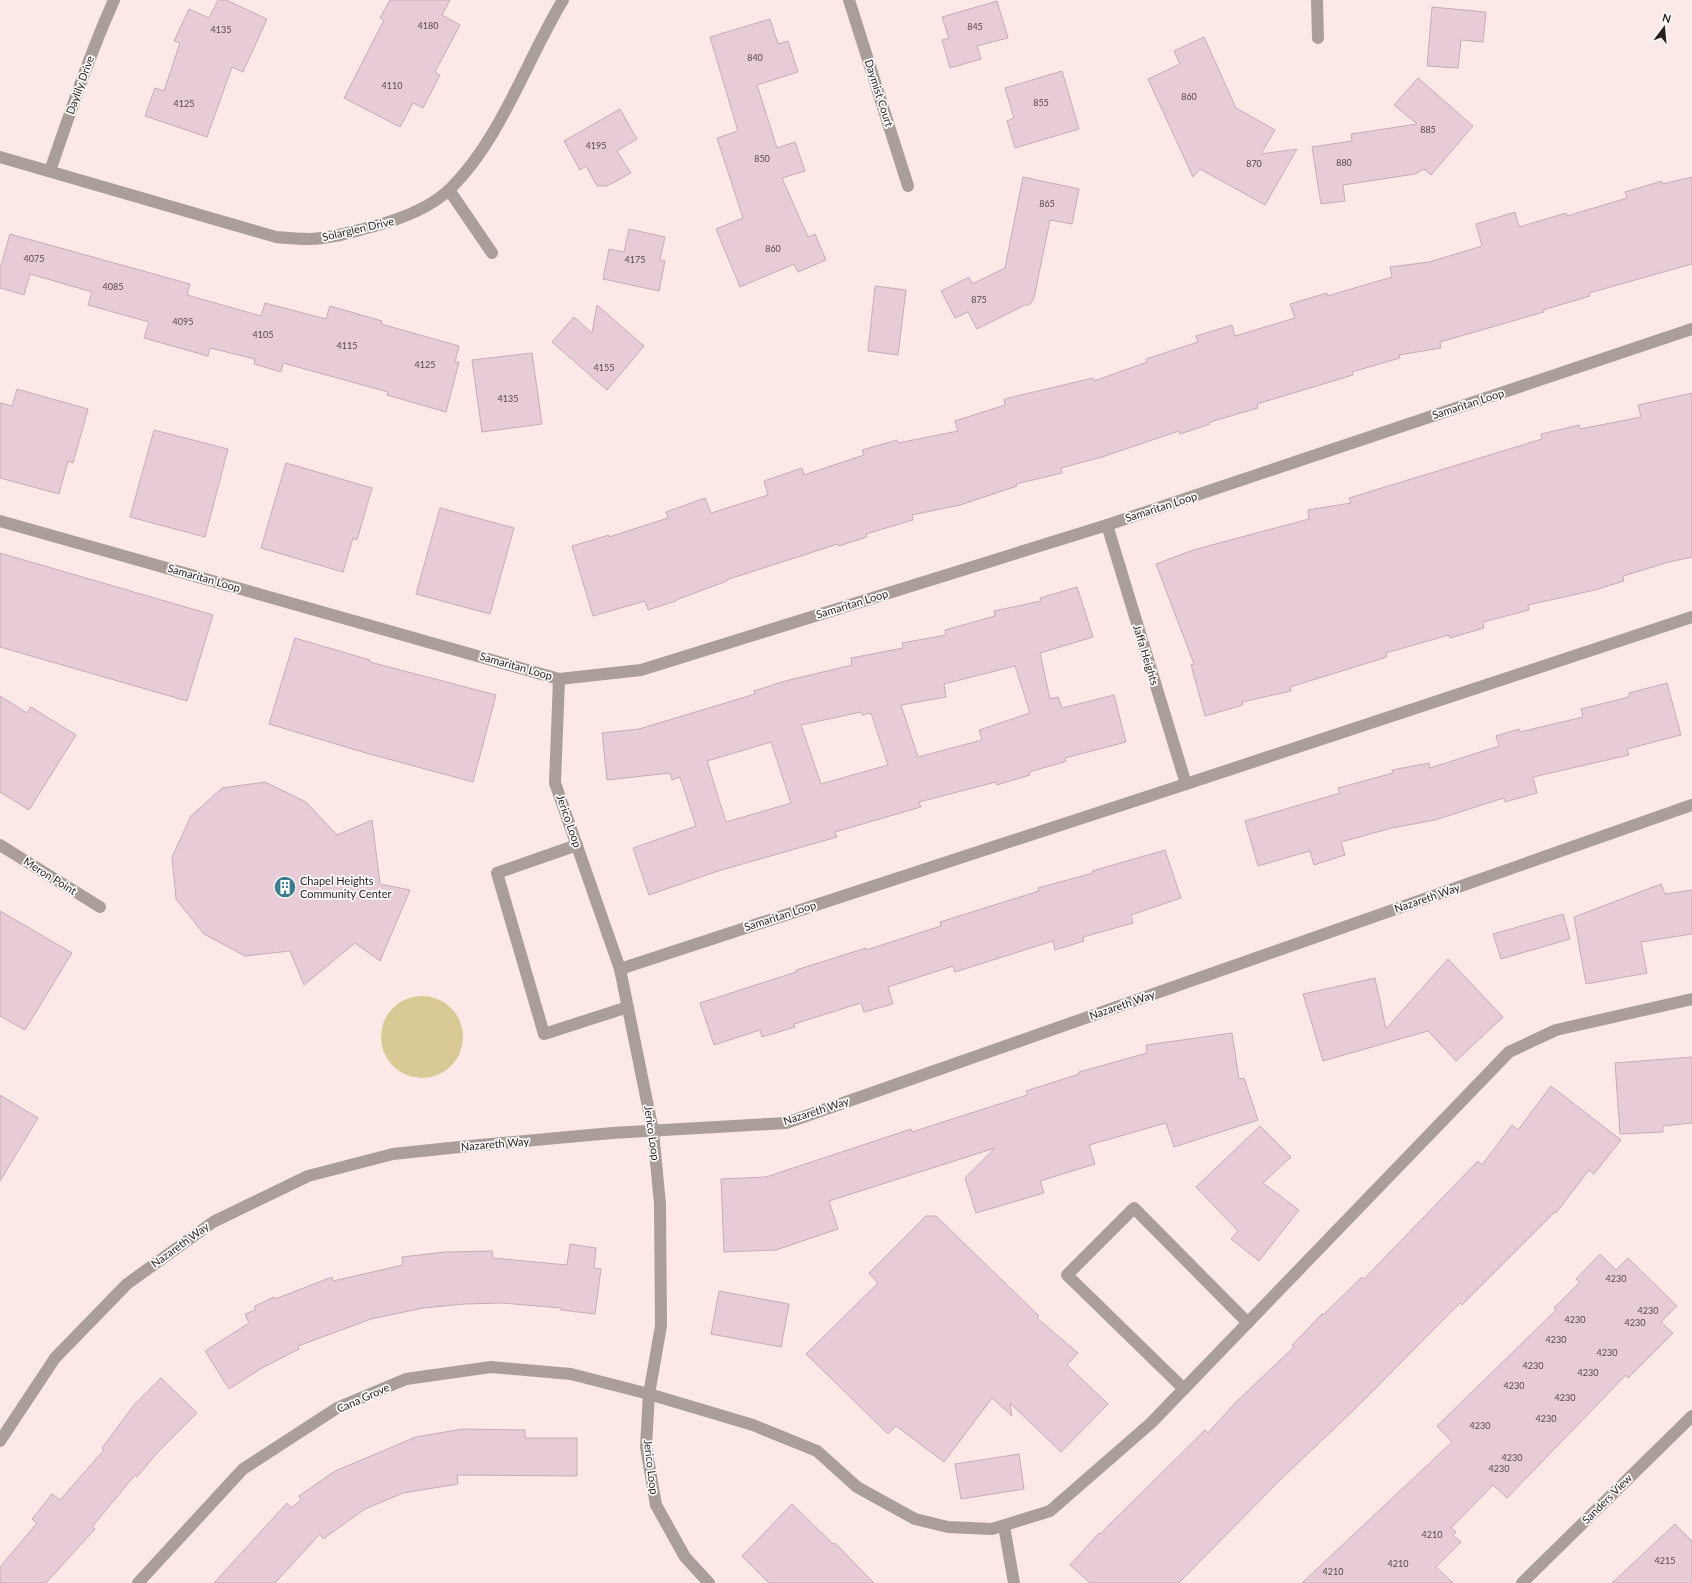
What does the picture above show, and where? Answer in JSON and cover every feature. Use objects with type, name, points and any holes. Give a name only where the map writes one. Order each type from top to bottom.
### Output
[{"type":"street","name":"Daylily Drive","points":[[50,171],[80,84],[114,0]]},
{"type":"street","name":"Solarglen Drive","points":[[0,157],[276,237],[309,239],[341,235],[394,221],[426,206],[449,190],[466,171],[484,146],[563,0]]},
{"type":"street","name":"Daymist Court","points":[[849,0],[908,186]]},
{"type":"street","points":[[1318,0],[1318,38]]},
{"type":"street","points":[[449,190],[492,253]]},
{"type":"street","name":"Samaritan Loop","points":[[0,521],[560,679],[641,670],[1107,525],[1692,329]]},
{"type":"street","name":"Jaffa Heights","points":[[1107,525],[1186,784]]},
{"type":"street","name":"Samaritan Loop","points":[[620,968],[1186,784],[1692,616]]},
{"type":"street","name":"Jerico Loop","points":[[560,679],[556,783],[620,968],[653,1131],[660,1204],[661,1326],[650,1394],[646,1447],[656,1505],[685,1557],[709,1583]]},
{"type":"street","name":"Nazareth Way","points":[[0,1441],[55,1358],[126,1284],[213,1222],[308,1176],[393,1154],[477,1145],[653,1131],[786,1123],[1692,805]]},
{"type":"street","name":"Meron Point","points":[[0,845],[100,907]]},
{"type":"street","points":[[577,845],[497,873],[544,1034],[628,1007]]},
{"type":"street","name":"Cana Grove","points":[[138,1583],[243,1469],[337,1408],[406,1379],[491,1367],[571,1374],[650,1394],[753,1426],[817,1451],[857,1487],[914,1519],[948,1527],[992,1529],[1050,1511],[1151,1423],[1509,1052],[1556,1030],[1692,998]]},
{"type":"street","points":[[1184,1389],[1067,1275],[1134,1208],[1248,1323]]},
{"type":"street","name":"Sanders View","points":[[1522,1583],[1692,1416]]},
{"type":"street","points":[[1004,1526],[1014,1583]]},
{"type":"shaded area","points":[[414,996],[430,996],[445,1003],[456,1014],[463,1029],[463,1045],[460,1053],[451,1066],[438,1075],[430,1078],[414,1078],[399,1071],[388,1060],[381,1045],[381,1029],[388,1014],[399,1003]]},
{"type":"building","points":[[218,0],[226,0],[267,19],[243,72],[232,67],[207,137],[145,116],[155,88],[164,91],[180,43],[174,41],[189,9],[209,18]]},
{"type":"building","points":[[390,0],[450,0],[442,15],[460,25],[435,72],[440,75],[423,108],[413,103],[400,127],[344,98],[384,20],[380,18]]},
{"type":"building","points":[[997,1],[1008,38],[977,46],[981,59],[950,68],[942,40],[949,38],[942,17]]},
{"type":"building","points":[[1432,7],[1486,12],[1483,42],[1461,40],[1458,68],[1427,66]]},
{"type":"building","points":[[770,19],[778,44],[788,41],[798,72],[757,85],[777,148],[795,142],[805,171],[782,178],[808,237],[815,234],[826,260],[798,272],[794,264],[740,287],[716,229],[743,218],[717,138],[738,131],[710,37]]},
{"type":"building","points":[[1204,37],[1236,108],[1275,130],[1261,154],[1297,149],[1265,205],[1200,169],[1193,177],[1148,79],[1180,64],[1174,51]]},
{"type":"building","points":[[1062,71],[1079,129],[1015,148],[1007,121],[1014,118],[1005,88]]},
{"type":"building","points":[[1418,78],[1473,126],[1431,175],[1424,169],[1415,174],[1343,185],[1345,201],[1321,204],[1312,147],[1352,141],[1351,134],[1417,124],[1394,105]]},
{"type":"building","points":[[620,109],[637,139],[617,151],[631,173],[607,186],[597,186],[586,166],[580,170],[564,141]]},
{"type":"building","points":[[1023,177],[1079,189],[1072,224],[1050,220],[1034,298],[1029,305],[1025,305],[977,329],[968,312],[955,318],[941,291],[969,277],[972,284],[1005,268]]},
{"type":"building","points":[[1692,177],[1692,264],[1589,293],[1590,296],[1543,310],[1544,312],[1440,342],[1441,348],[1399,355],[1400,358],[1352,372],[1353,375],[1257,404],[1258,408],[1210,422],[1210,424],[1180,434],[1179,431],[1102,457],[1061,468],[1062,473],[1016,484],[1017,486],[960,505],[912,515],[913,520],[866,534],[867,537],[839,546],[838,544],[726,580],[727,581],[676,601],[648,610],[645,601],[593,616],[572,546],[609,535],[609,537],[668,518],[666,512],[705,498],[711,513],[768,495],[764,481],[802,468],[804,475],[864,455],[862,450],[897,440],[898,443],[958,431],[955,421],[1005,405],[1004,399],[1093,378],[1094,381],[1147,362],[1146,359],[1198,342],[1196,336],[1232,325],[1235,336],[1295,318],[1290,304],[1327,293],[1327,296],[1392,277],[1390,267],[1429,262],[1482,246],[1476,224],[1515,212],[1519,227],[1566,213],[1567,216],[1627,198],[1625,192],[1662,181],[1662,184]]},
{"type":"building","points":[[629,229],[665,237],[660,260],[665,261],[659,291],[603,279],[609,249],[624,252]]},
{"type":"building","points":[[10,234],[190,284],[187,295],[261,316],[265,303],[326,319],[330,306],[382,321],[381,324],[459,346],[455,362],[459,362],[446,412],[387,395],[388,392],[283,363],[281,372],[254,364],[255,359],[210,348],[208,356],[144,338],[149,322],[88,305],[92,292],[30,274],[24,295],[0,288],[0,269]]},
{"type":"building","points":[[875,286],[906,290],[898,355],[868,351]]},
{"type":"building","points":[[597,305],[644,346],[607,390],[552,342],[574,317],[592,333]]},
{"type":"building","points":[[532,353],[542,424],[482,432],[472,360]]},
{"type":"building","points":[[17,389],[88,409],[73,463],[68,461],[59,494],[0,478],[0,403],[12,406]]},
{"type":"building","points":[[1692,393],[1692,557],[1669,562],[1623,576],[1624,581],[1595,590],[1528,605],[1529,610],[1483,622],[1484,628],[1450,638],[1449,635],[1386,653],[1387,657],[1290,687],[1291,691],[1242,702],[1243,705],[1205,716],[1191,665],[1194,664],[1156,564],[1193,550],[1309,519],[1308,510],[1351,503],[1349,498],[1542,439],[1541,434],[1579,425],[1580,429],[1641,417],[1638,405]]},
{"type":"building","points":[[154,430],[228,449],[205,537],[130,517]]},
{"type":"building","points":[[286,463],[372,488],[357,540],[353,538],[343,572],[261,548]]},
{"type":"building","points":[[440,508],[514,528],[490,614],[416,594]]},
{"type":"building","points":[[0,553],[213,615],[187,701],[0,647]]},
{"type":"building","points":[[1077,587],[1093,637],[1040,653],[1050,699],[1058,697],[1062,708],[1114,695],[1126,742],[1065,758],[1066,761],[1064,762],[1029,772],[1030,775],[997,785],[996,782],[919,802],[921,807],[835,832],[837,837],[718,871],[649,895],[633,848],[696,826],[680,777],[672,780],[670,773],[607,780],[602,733],[639,729],[755,694],[754,691],[785,681],[852,665],[851,658],[903,648],[902,643],[946,635],[945,630],[995,616],[994,611],[1041,601],[1040,598]],"holes":[[[1015,666],[1030,713],[979,730],[982,740],[918,757],[901,705],[946,697],[944,684]],[[861,712],[862,715],[871,713],[888,765],[821,784],[801,725]],[[771,742],[791,803],[726,822],[707,761]]]},
{"type":"building","points":[[295,638],[370,660],[370,662],[496,695],[473,782],[366,753],[269,724]]},
{"type":"building","points":[[1667,683],[1681,735],[1627,749],[1629,755],[1533,777],[1537,793],[1505,802],[1504,798],[1435,820],[1392,828],[1341,842],[1345,855],[1314,865],[1310,851],[1258,866],[1245,821],[1340,793],[1338,788],[1393,773],[1392,770],[1429,763],[1430,768],[1499,746],[1496,736],[1519,729],[1520,732],[1583,717],[1581,709],[1629,697],[1629,693]]},
{"type":"building","points":[[0,696],[27,713],[31,707],[76,735],[29,810],[0,792]]},
{"type":"building","name":"Chapel Heights Community Center","points":[[265,782],[306,802],[337,835],[372,820],[380,884],[410,890],[380,961],[355,943],[304,985],[290,951],[245,956],[204,934],[176,899],[172,857],[191,816],[222,788]]},
{"type":"building","points":[[1165,850],[1181,898],[1131,915],[1133,923],[1083,937],[1084,941],[1055,950],[1053,941],[955,972],[953,966],[888,987],[893,1004],[864,1012],[861,1003],[794,1024],[795,1027],[762,1037],[760,1030],[714,1045],[700,1003],[796,972],[796,970],[941,926],[940,922],[1039,891],[1038,888],[1093,873],[1092,871]]},
{"type":"building","points":[[1661,884],[1665,894],[1692,890],[1692,934],[1641,942],[1647,973],[1586,984],[1574,917]]},
{"type":"building","points":[[0,911],[72,953],[25,1030],[0,1016]]},
{"type":"building","points":[[1563,914],[1570,939],[1501,959],[1493,934]]},
{"type":"building","points":[[1448,959],[1503,1017],[1456,1061],[1428,1031],[1323,1061],[1303,994],[1375,978],[1386,1029]]},
{"type":"building","points":[[1232,1033],[1239,1079],[1244,1078],[1258,1120],[1174,1147],[1166,1123],[1089,1145],[1095,1164],[1040,1181],[1044,1193],[976,1213],[965,1178],[995,1148],[829,1201],[838,1229],[776,1250],[724,1252],[721,1179],[766,1177],[911,1129],[912,1132],[1027,1095],[1026,1091],[1079,1074],[1079,1072],[1147,1053],[1146,1045]]},
{"type":"building","points":[[1692,1057],[1692,1123],[1663,1126],[1663,1132],[1620,1134],[1615,1063]]},
{"type":"building","points":[[1551,1086],[1621,1140],[1594,1174],[1589,1170],[1556,1213],[1555,1212],[1462,1305],[1460,1303],[1356,1408],[1279,1481],[1179,1583],[1090,1583],[1070,1565],[1099,1533],[1100,1534],[1205,1430],[1208,1433],[1235,1403],[1294,1347],[1292,1345],[1322,1314],[1323,1315],[1362,1277],[1364,1279],[1478,1161],[1482,1165],[1512,1125],[1518,1130]]},
{"type":"building","points":[[0,1095],[38,1118],[0,1181]]},
{"type":"building","points":[[1260,1126],[1291,1157],[1263,1183],[1299,1210],[1259,1261],[1231,1239],[1238,1231],[1196,1187]]},
{"type":"building","points":[[926,1216],[936,1216],[1039,1316],[1037,1318],[1078,1353],[1067,1365],[1108,1404],[1061,1452],[1010,1403],[1012,1416],[992,1398],[944,1462],[896,1426],[888,1434],[806,1354],[878,1283],[869,1273]]},
{"type":"building","points":[[570,1244],[596,1248],[594,1268],[601,1269],[595,1314],[561,1310],[561,1308],[502,1303],[465,1304],[423,1308],[371,1319],[298,1346],[299,1349],[262,1368],[229,1389],[205,1351],[249,1323],[245,1314],[255,1310],[255,1306],[274,1297],[275,1299],[332,1277],[333,1281],[403,1265],[402,1257],[445,1252],[492,1251],[493,1258],[567,1265]]},
{"type":"building","points":[[1600,1254],[1616,1270],[1628,1258],[1677,1306],[1661,1322],[1673,1333],[1628,1378],[1626,1375],[1507,1498],[1493,1485],[1451,1528],[1456,1532],[1453,1535],[1461,1542],[1436,1567],[1453,1583],[1302,1583],[1452,1442],[1437,1426],[1556,1310],[1554,1308],[1580,1282],[1576,1279]]},
{"type":"building","points":[[719,1291],[789,1304],[781,1347],[711,1334]]},
{"type":"building","points":[[161,1378],[197,1413],[157,1453],[137,1477],[135,1475],[92,1527],[95,1529],[46,1583],[0,1583],[0,1567],[37,1523],[32,1519],[52,1494],[60,1500],[104,1450],[102,1448],[134,1405]]},
{"type":"building","points":[[462,1429],[525,1430],[525,1438],[577,1438],[577,1476],[457,1475],[458,1484],[403,1493],[365,1509],[323,1539],[320,1534],[275,1583],[214,1583],[287,1503],[291,1508],[301,1500],[299,1496],[335,1471],[416,1437]]},
{"type":"building","points":[[1019,1454],[1024,1489],[961,1499],[955,1464]]},
{"type":"building","points":[[792,1504],[833,1544],[835,1543],[874,1583],[769,1583],[742,1556]]},
{"type":"building","points":[[1675,1524],[1692,1541],[1692,1583],[1612,1583]]},
{"type":"place","name":"Chapel Heights Community Center","points":[[285,887]]}]
